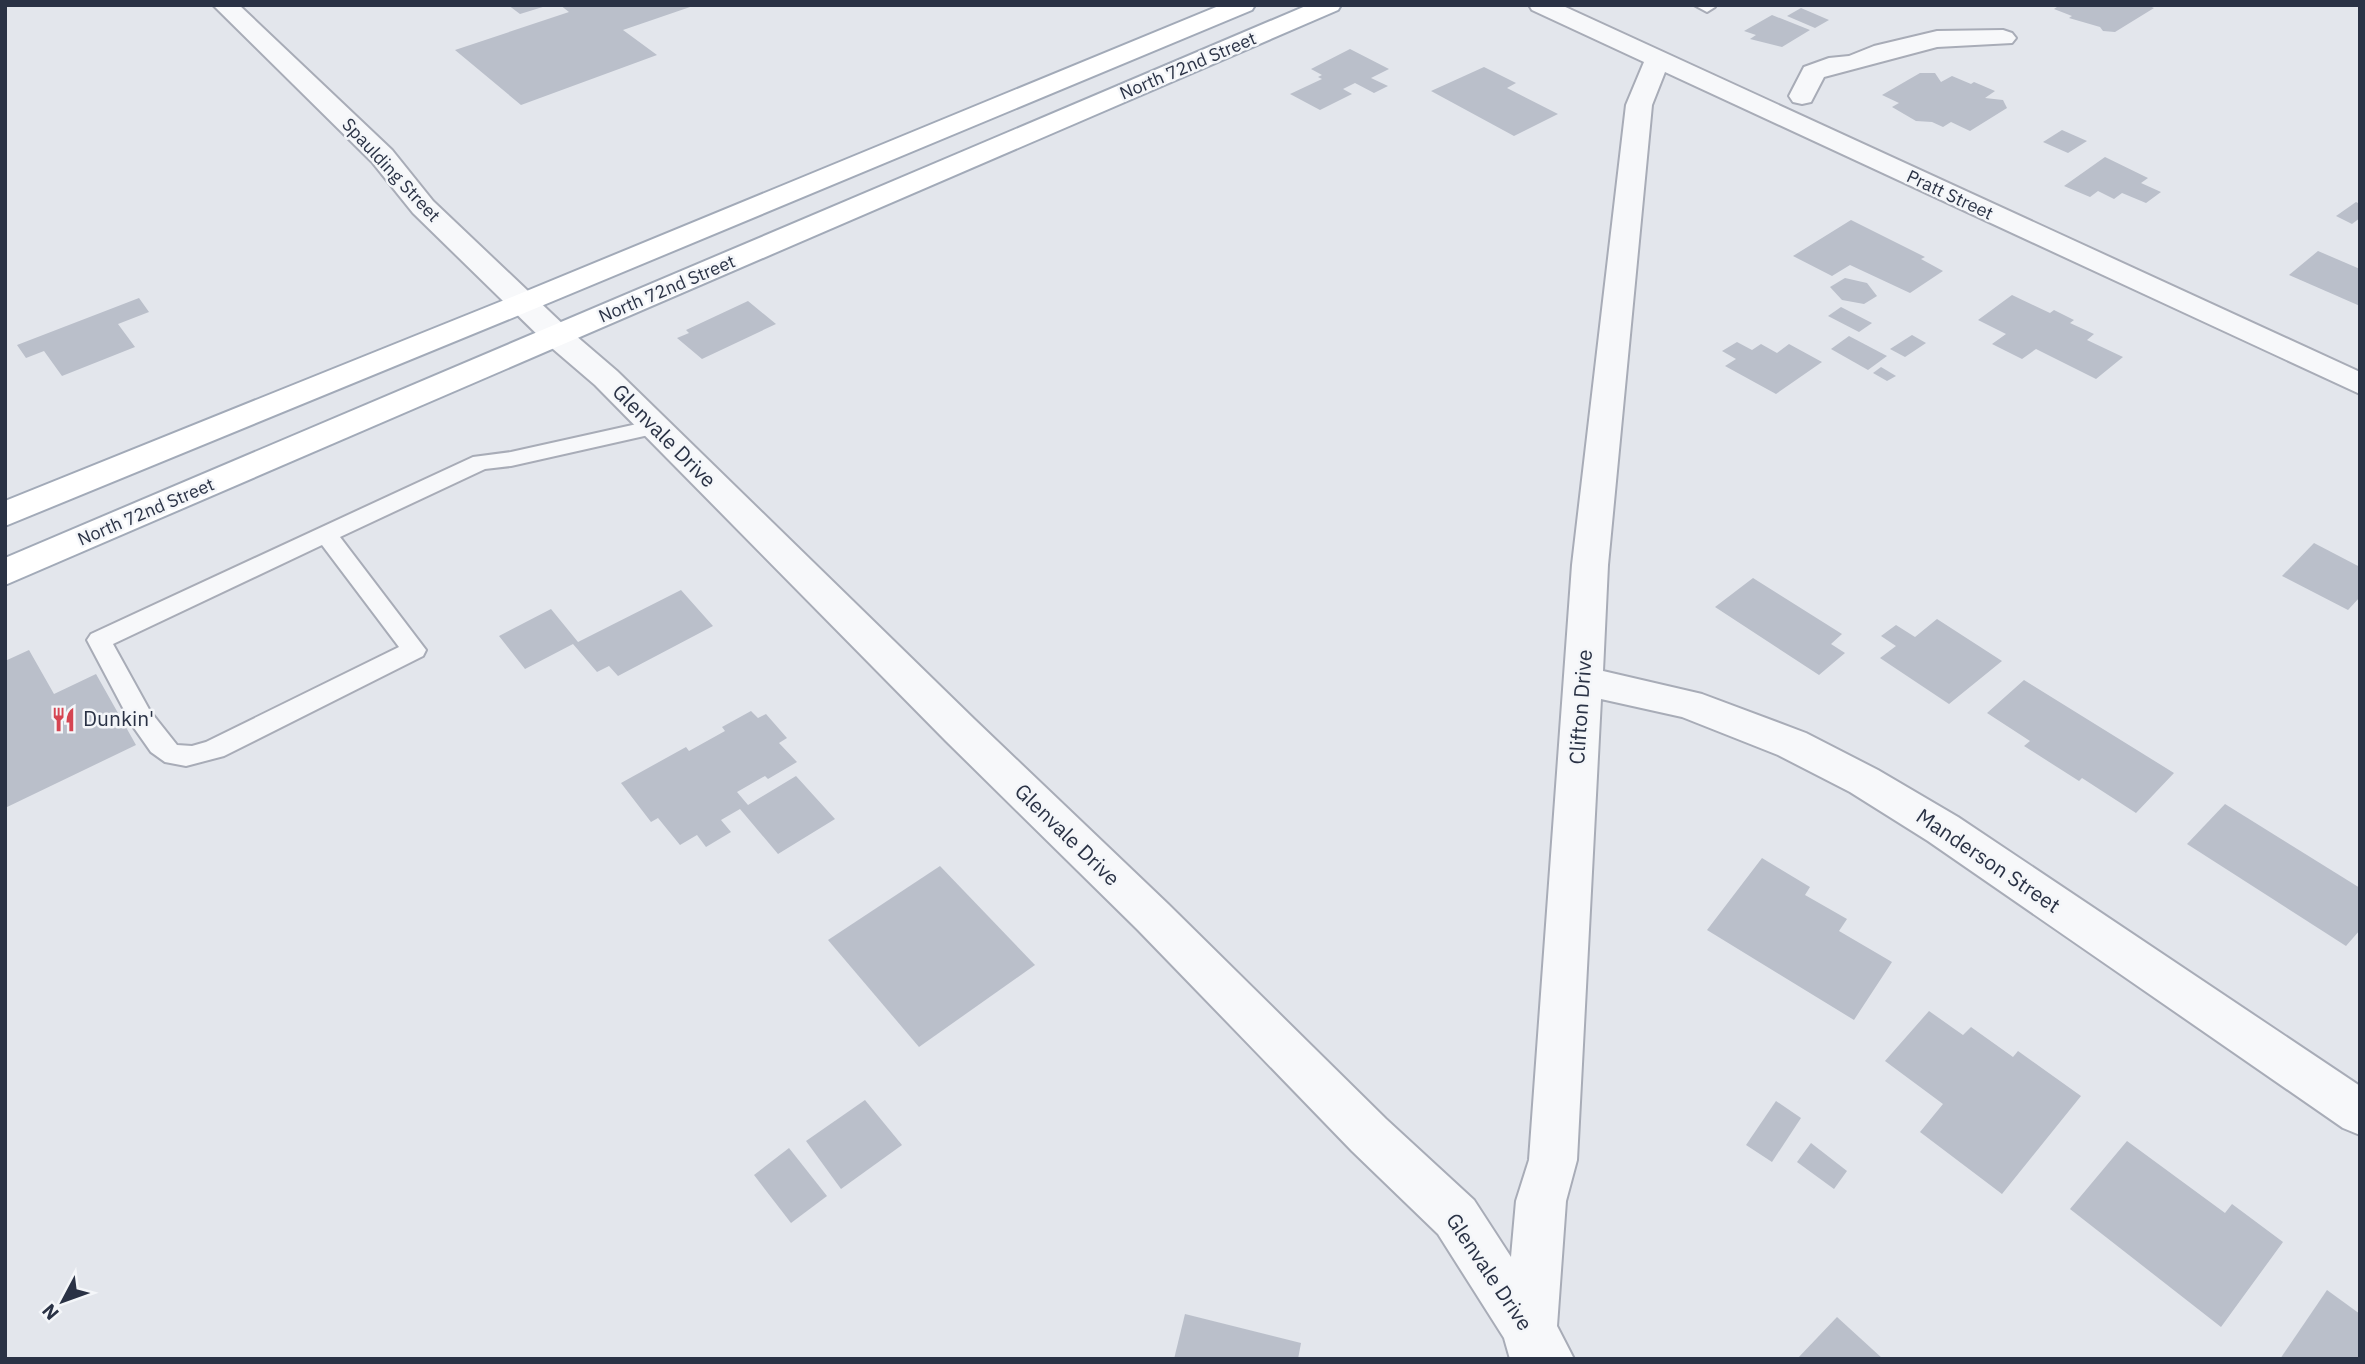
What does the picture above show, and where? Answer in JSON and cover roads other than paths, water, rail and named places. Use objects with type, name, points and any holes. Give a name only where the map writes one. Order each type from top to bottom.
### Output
[{"type":"main road","name":"North 72nd Street","points":[[5,514],[1243,5]]},
{"type":"main road","name":"North 72nd Street","points":[[5,572],[1329,5]]},
{"type":"street","name":"Spaulding Street","points":[[225,5],[382,156],[423,207],[557,335]]},
{"type":"street","name":"Pratt Street","points":[[1541,5],[2360,384]]},
{"type":"street","points":[[1768,110],[1802,96],[1840,88],[1854,78],[1854,63],[1884,51],[1937,39],[2003,38]]},
{"type":"street","name":"Clifton Drive","points":[[1536,1350],[1541,1201],[1553,1160],[1590,565],[1639,105],[1658,59]]},
{"type":"street","name":"Glenvale Drive","points":[[557,335],[606,378],[950,721],[1153,917],[1369,1135],[1456,1217],[1536,1350]]},
{"type":"street","name":"Manderson Street","points":[[1582,681],[1688,704],[1792,744],[1864,781],[1943,829],[2360,1113]]},
{"type":"lane","points":[[325,534],[414,650],[215,748],[190,757],[167,752],[152,734],[99,640],[325,534],[481,463],[511,459],[655,427]]},
{"type":"place","name":"Dunkin'","points":[[63,719]]}]
